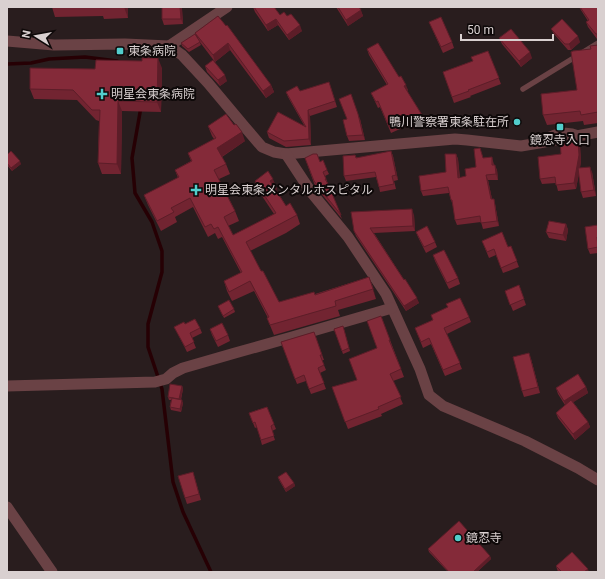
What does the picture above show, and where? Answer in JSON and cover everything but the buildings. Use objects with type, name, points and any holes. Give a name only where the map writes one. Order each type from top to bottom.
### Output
[{"type":"street","points":[[169,46],[227,7]]},
{"type":"street","points":[[7,41],[54,45],[124,44],[169,46],[182,55],[262,146],[274,152],[286,154],[455,139],[521,146],[598,132]]},
{"type":"street","points":[[286,154],[311,192],[348,237],[386,294],[420,369],[429,395],[443,406],[525,441],[598,480]]},
{"type":"street","points":[[7,386],[155,382],[166,379],[173,373],[183,368],[392,308]]},
{"type":"street","points":[[7,507],[52,572]]},
{"type":"lane","points":[[523,89],[598,43]]},
{"type":"waterway","points":[[7,64],[31,63],[49,59],[85,57],[117,61]]},
{"type":"waterway","points":[[141,107],[132,158],[135,193],[152,222],[162,251],[162,272],[148,324],[148,347],[162,389],[173,482],[183,512],[211,572]]},
{"type":"place","name":"東条病院","points":[[120,51]]},
{"type":"place","name":"明星会東条病院","points":[[102,94]]},
{"type":"place","name":"鴨川警察署東条駐在所","points":[[517,122]]},
{"type":"place","name":"鏡忍寺入口","points":[[560,127]]},
{"type":"place","name":"明星会東条メンタルホスピタル","points":[[196,190]]},
{"type":"place","name":"鏡忍寺","points":[[458,538]]}]
